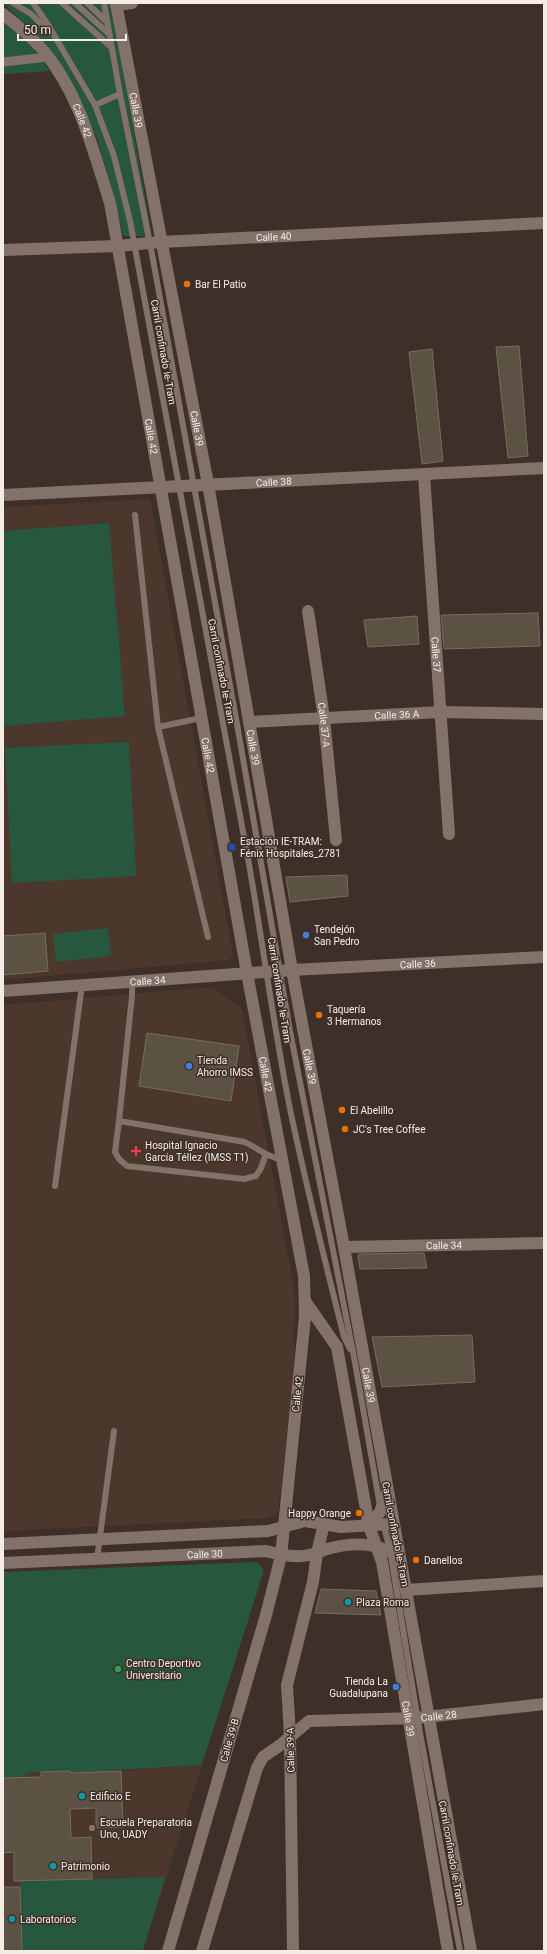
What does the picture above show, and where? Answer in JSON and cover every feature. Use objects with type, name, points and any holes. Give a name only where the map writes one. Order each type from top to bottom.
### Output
[{"type":"street","points":[[110,5],[132,3]]},
{"type":"street","name":"Calle 39","points":[[110,5],[155,242],[208,484],[249,722],[285,970],[344,1247],[387,1493],[388,1525],[400,1559],[406,1590],[418,1718],[448,1951]]},
{"type":"street","name":"Calle 42","points":[[3,14],[29,35],[48,58],[73,97],[90,141],[110,203],[159,486],[247,973],[284,1162],[304,1276],[305,1317],[283,1527]]},
{"type":"street","points":[[3,62],[48,58]]},
{"type":"street","name":"Calle 40","points":[[3,250],[117,246],[155,242],[544,223]]},
{"type":"street","name":"Calle 38","points":[[3,495],[159,486],[424,475],[544,468]]},
{"type":"street","name":"Calle 37","points":[[424,475],[442,712],[449,834]]},
{"type":"street","name":"Calle 37-A","points":[[308,611],[324,718],[336,840]]},
{"type":"street","name":"Calle 36 A","points":[[249,722],[442,712],[544,714]]},
{"type":"street","name":"Calle 36","points":[[285,970],[544,957]]},
{"type":"street","name":"Calle 34","points":[[3,991],[285,970]]},
{"type":"street","name":"Calle 34","points":[[344,1247],[544,1243]]},
{"type":"street","name":"Calle 39","points":[[305,1301],[337,1347],[369,1526],[382,1562],[471,1951]]},
{"type":"street","points":[[369,1526],[380,1512],[387,1493]]},
{"type":"street","name":"Calle 30","points":[[3,1544],[268,1531],[305,1522],[341,1527],[388,1525]]},
{"type":"street","name":"Calle 39-A","points":[[293,1951],[290,1736],[287,1684],[313,1582],[317,1553],[324,1524]]},
{"type":"street","name":"Calle 39-B","points":[[168,1951],[266,1615],[281,1556],[283,1527]]},
{"type":"street","name":"Calle 30","points":[[3,1563],[266,1551],[281,1556],[309,1555],[345,1545],[377,1545],[390,1550],[400,1559]]},
{"type":"street","points":[[406,1590],[544,1581]]},
{"type":"street","name":"Calle 28","points":[[202,1951],[257,1768],[263,1757],[309,1721],[418,1718],[544,1704]]},
{"type":"lane","points":[[13,3],[35,18],[61,47]]},
{"type":"lane","name":"Carril confinado Ie-Tram","points":[[32,3],[61,47],[95,105],[114,156],[134,244],[249,864],[263,946],[265,971],[290,1109],[317,1230],[344,1337],[354,1357]]},
{"type":"lane","points":[[62,3],[112,48]]},
{"type":"lane","points":[[75,3],[109,34]]},
{"type":"lane","points":[[87,3],[107,22]]},
{"type":"lane","points":[[99,3],[110,5]]},
{"type":"lane","name":"Carril confinado Ie-Tram","points":[[110,5],[107,22],[109,34],[120,94],[155,242],[193,485],[237,724],[285,970],[309,1134],[354,1357],[380,1512],[388,1525],[390,1550],[418,1718],[460,1951]]},
{"type":"lane","points":[[95,105],[120,94]]},
{"type":"lane","points":[[134,515],[158,727],[208,937]]},
{"type":"lane","points":[[158,727],[201,718]]},
{"type":"lane","points":[[132,982],[132,996],[115,1152],[119,1159],[128,1166],[244,1179],[256,1176],[261,1168],[266,1154]]},
{"type":"lane","points":[[55,1186],[82,985]]},
{"type":"lane","points":[[119,1121],[245,1142],[284,1162]]},
{"type":"lane","points":[[98,1559],[99,1539],[114,1431]]},
{"type":"shaded area","points":[[150,499],[233,954],[229,960],[3,980],[3,507]]},
{"type":"shaded area","name":"Hospital Ignacio García Téllez (IMSS T1)","points":[[212,987],[242,1009],[295,1294],[294,1372],[278,1512],[267,1518],[3,1531],[3,1005]]},
{"type":"shaded area","name":"Escuela Preparatoria Uno, UADY","points":[[202,1765],[143,1951],[3,1951],[3,1779],[26,1777],[25,1773],[121,1771]]},
{"type":"green space","points":[[3,3],[111,3],[152,236],[123,236],[110,182],[96,136],[78,96],[42,40]]},
{"type":"green space","points":[[3,22],[29,45],[50,71],[3,74]]},
{"type":"green space","points":[[109,523],[125,716],[4,726],[3,531]]},
{"type":"green space","points":[[129,742],[136,876],[12,883],[5,748]]},
{"type":"green space","points":[[108,928],[111,956],[56,962],[53,934]]},
{"type":"green space","name":"Centro Deportivo Universitario","points":[[257,1562],[264,1570],[202,1765],[70,1773],[70,1771],[25,1773],[26,1777],[3,1778],[3,1572]]},
{"type":"green space","points":[[165,1877],[143,1951],[22,1951],[20,1881]]},
{"type":"building","points":[[519,346],[528,456],[508,458],[496,347]]},
{"type":"building","points":[[432,349],[443,461],[422,464],[409,352]]},
{"type":"building","points":[[538,613],[540,646],[444,649],[441,615]]},
{"type":"building","points":[[417,616],[419,644],[368,647],[364,620]]},
{"type":"building","points":[[347,875],[348,896],[290,902],[286,877]]},
{"type":"building","points":[[45,933],[48,971],[3,975],[3,936]]},
{"type":"building","name":"Tienda Ahorro IMSS","points":[[147,1033],[239,1046],[231,1101],[139,1086]]},
{"type":"building","points":[[424,1253],[427,1268],[360,1269],[358,1256],[359,1254]]},
{"type":"building","points":[[472,1335],[475,1382],[382,1387],[372,1337]]},
{"type":"building","name":"Plaza Roma","points":[[321,1589],[376,1591],[381,1615],[315,1613]]},
{"type":"building","points":[[70,1771],[70,1773],[121,1771],[123,1827],[96,1828],[96,1808],[70,1809],[71,1838],[91,1837],[92,1879],[14,1881],[14,1852],[3,1853],[3,1778],[41,1777],[41,1772]]},
{"type":"building","name":"Laboratorios","points":[[3,1887],[20,1887],[22,1951],[3,1951]]},
{"type":"place","name":"Bar El Patio","points":[[187,284]]},
{"type":"place","name":"Estación IE-TRAM: Fénix Hospitales_2781","points":[[232,847]]},
{"type":"place","name":"Tendejón San Pedro","points":[[306,935]]},
{"type":"place","name":"Taquería 3 Hermanos","points":[[319,1015]]},
{"type":"place","name":"Tienda Ahorro IMSS","points":[[189,1066]]},
{"type":"place","name":"El Abelillo","points":[[342,1110]]},
{"type":"place","name":"JC's Tree Coffee","points":[[345,1129]]},
{"type":"place","name":"Hospital Ignacio García Téllez (IMSS T1)","points":[[136,1151]]},
{"type":"place","name":"Happy Orange","points":[[359,1513]]},
{"type":"place","name":"Danellos","points":[[416,1560]]},
{"type":"place","name":"Plaza Roma","points":[[348,1602]]},
{"type":"place","name":"Centro Deportivo Universitario","points":[[118,1669]]},
{"type":"place","name":"Tienda La Guadalupana","points":[[396,1687]]},
{"type":"place","name":"Edificio E","points":[[82,1796]]},
{"type":"place","name":"Escuela Preparatoria Uno, UADY","points":[[92,1828]]},
{"type":"place","name":"Patrimonio","points":[[53,1866]]},
{"type":"place","name":"Laboratorios","points":[[12,1919]]}]
